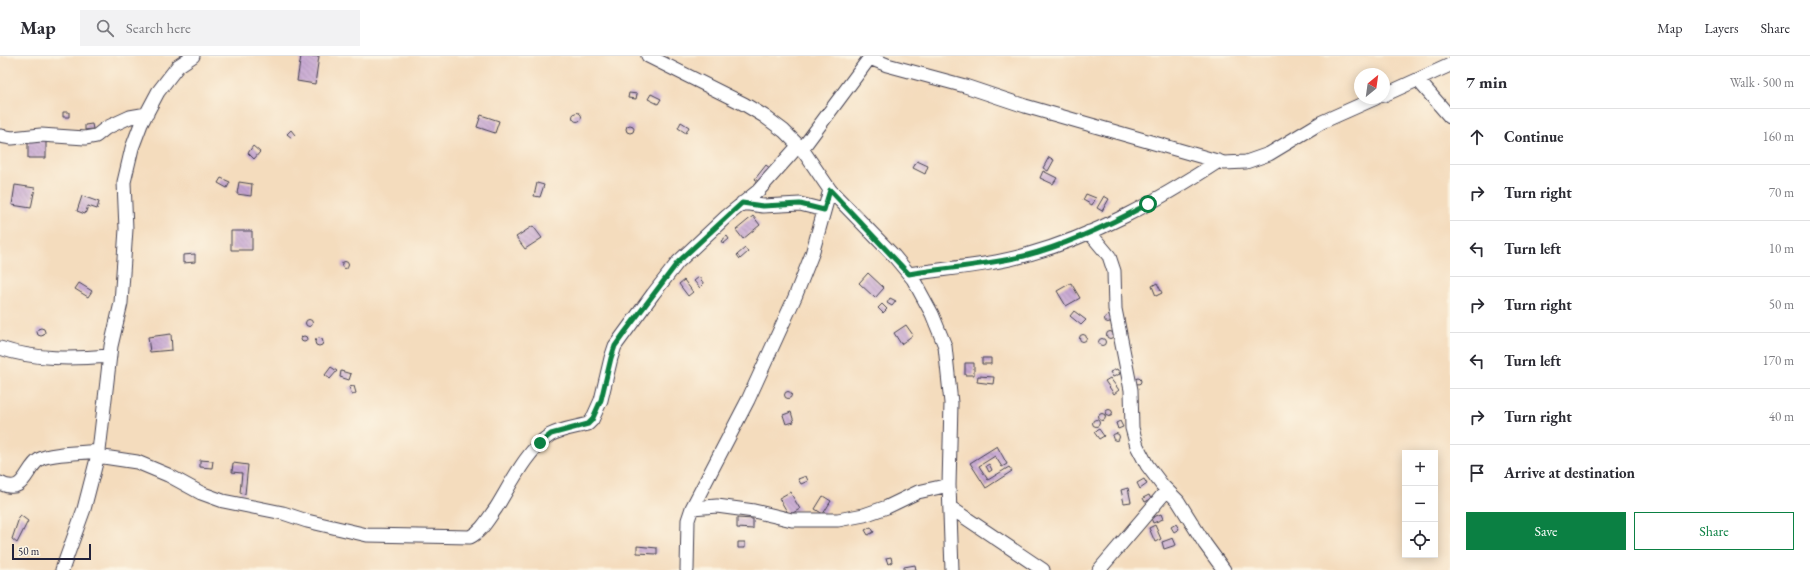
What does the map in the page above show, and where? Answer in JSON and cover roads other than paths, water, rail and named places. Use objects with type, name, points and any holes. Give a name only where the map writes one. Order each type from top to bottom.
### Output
[{"type":"street","points":[[62,570],[84,509],[98,454],[110,356],[121,303],[125,262],[126,229],[124,182],[132,148],[158,92],[178,66],[193,56]]},
{"type":"street","points":[[648,56],[764,116],[801,147],[830,190],[914,279],[932,314],[945,346],[951,403],[949,485],[952,570]]},
{"type":"street","points":[[2,486],[12,487],[20,484],[38,460],[46,456],[98,454],[137,462],[168,475],[201,493],[222,501],[283,513],[307,521],[367,535],[470,537],[478,533],[526,460],[540,443],[551,434],[588,424],[592,420],[601,400],[615,346],[678,262],[742,203],[758,192],[801,147],[870,57],[887,65],[965,86],[1025,106],[1219,161],[1246,162],[1269,154],[1322,122],[1362,104]]},
{"type":"street","points":[[1390,92],[1450,65]]},
{"type":"street","points":[[1418,80],[1450,117]]},
{"type":"street","points":[[0,136],[12,138],[46,135],[85,138],[96,136],[106,128],[130,117],[147,114]]},
{"type":"street","points":[[909,274],[1000,261],[1026,255],[1064,243],[1119,219],[1148,204],[1181,186],[1219,161]]},
{"type":"street","points":[[687,570],[688,520],[692,508],[748,400],[795,297],[812,254],[830,190]]},
{"type":"street","points":[[742,203],[763,206],[800,204],[824,210]]},
{"type":"street","points":[[1089,232],[1109,256],[1114,271],[1116,314],[1129,375],[1132,428],[1137,446],[1147,465],[1167,490],[1178,500],[1205,544],[1224,570]]},
{"type":"street","points":[[0,348],[15,353],[70,359],[110,356]]},
{"type":"street","points":[[692,508],[717,506],[754,511],[792,520],[838,520],[864,515],[887,507],[918,492],[949,485]]},
{"type":"street","points":[[1099,570],[1167,490]]},
{"type":"street","points":[[951,508],[1043,570]]}]
